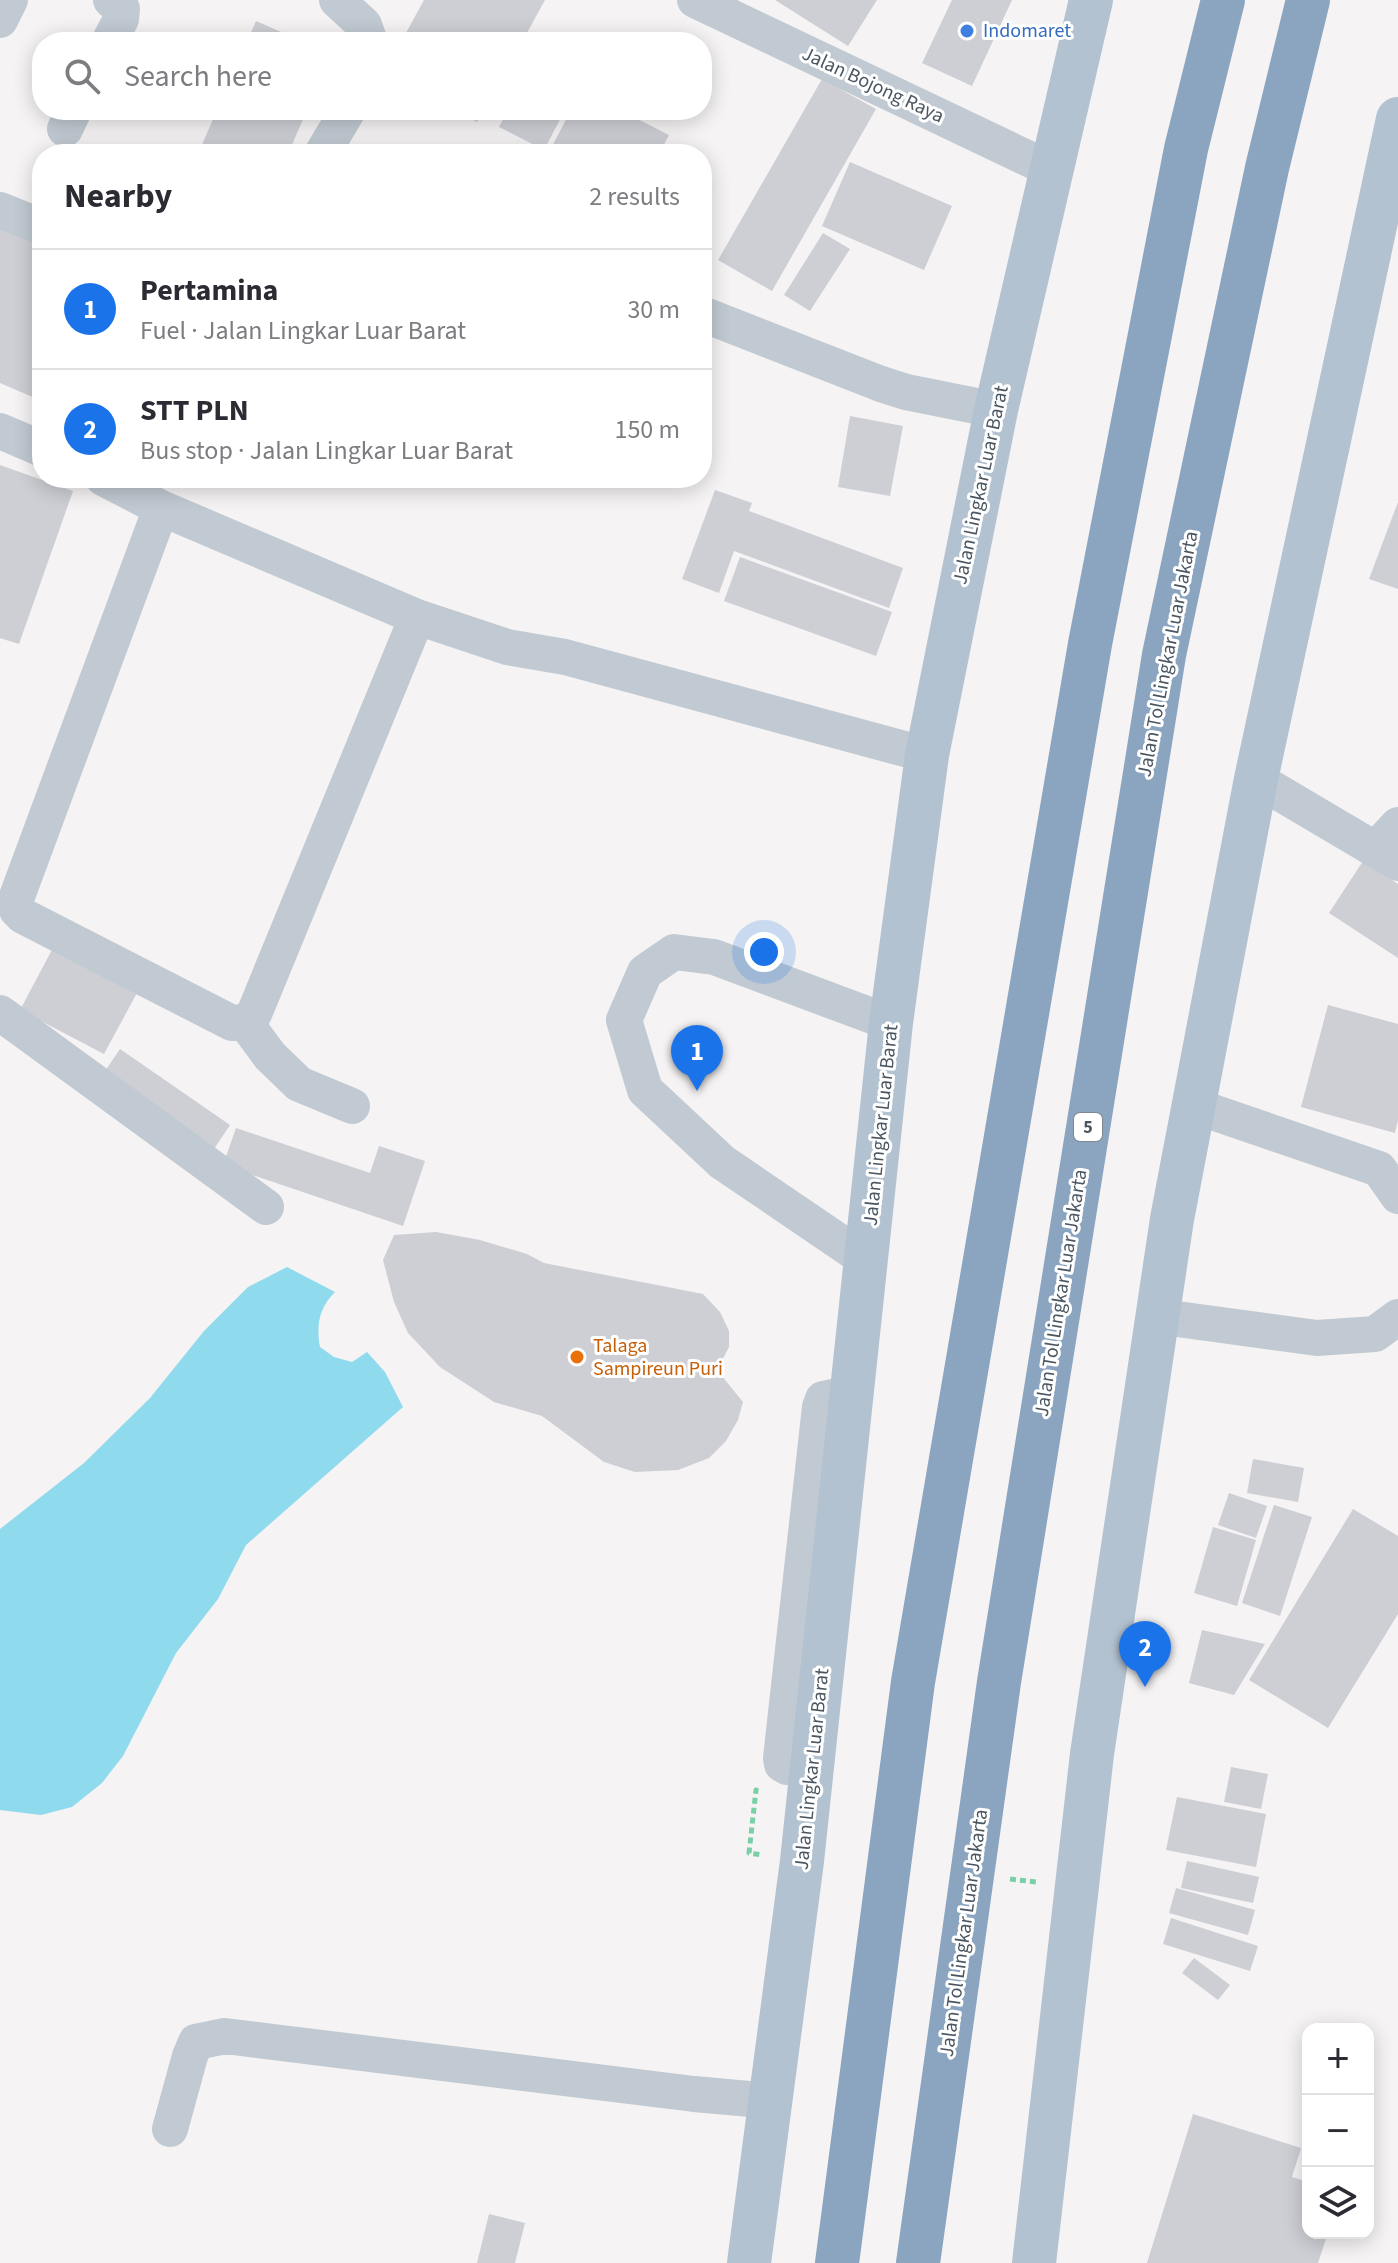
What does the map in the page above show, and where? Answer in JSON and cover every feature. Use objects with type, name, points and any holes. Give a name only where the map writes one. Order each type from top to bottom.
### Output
[{"type":"highway","points":[[837,2263],[913,1682],[1085,675],[1186,149],[1223,0]]},
{"type":"highway","name":"Jalan Tol Lingkar Luar Jakarta","points":[[918,2263],[999,1682],[1164,655],[1267,168],[1308,0]]},
{"type":"main road","name":"Jalan Lingkar Luar Barat","points":[[749,2263],[813,1769],[891,1023],[927,755],[996,410],[1091,0]]},
{"type":"main road","points":[[1034,2263],[1092,1754],[1155,1316],[1192,1105],[1256,779],[1385,253],[1398,119]]},
{"type":"street","points":[[0,20],[10,0]]},
{"type":"street","points":[[111,0],[122,9],[114,32]]},
{"type":"street","points":[[337,0],[364,25],[366,32]]},
{"type":"street","name":"Jalan Bojong Raya","points":[[695,0],[1050,169]]},
{"type":"street","points":[[328,144],[342,120]]},
{"type":"street","points":[[0,210],[32,223]]},
{"type":"street","points":[[712,318],[881,384],[996,410]]},
{"type":"street","points":[[0,431],[32,445]]},
{"type":"street","points":[[122,488],[161,508],[417,617],[507,647],[565,657],[927,755]]},
{"type":"street","points":[[161,508],[16,899],[17,910],[23,916],[232,1023],[245,1022],[254,1014],[417,617]]},
{"type":"street","points":[[1256,779],[1390,846]]},
{"type":"street","points":[[866,1260],[722,1162],[645,1090],[624,1020],[645,972],[674,952],[714,957],[891,1023]]},
{"type":"street","points":[[0,1013],[266,1207]]},
{"type":"street","points":[[245,1022],[270,1056],[299,1084],[352,1106]]},
{"type":"street","points":[[1192,1105],[1379,1169],[1398,1196]]},
{"type":"street","points":[[1155,1316],[1317,1338],[1375,1334],[1398,1317]]},
{"type":"street","points":[[170,2129],[196,2042],[225,2036],[772,2101]]},
{"type":"path","points":[[749,1853],[756,1790],[765,1792]]},
{"type":"water","points":[[287,1267],[335,1292],[325,1304],[320,1317],[320,1347],[334,1357],[352,1362],[367,1352],[385,1372],[403,1407],[246,1545],[218,1599],[176,1653],[123,1756],[102,1783],[72,1807],[41,1815],[0,1810],[0,1529],[84,1463],[150,1398],[204,1331],[248,1287]]},
{"type":"building","points":[[424,0],[545,0],[527,32],[406,32]]},
{"type":"building","points":[[775,0],[877,0],[848,46]]},
{"type":"building","name":"Indomaret","points":[[952,0],[1012,0],[972,86],[922,63]]},
{"type":"building","points":[[256,21],[281,32],[251,32]]},
{"type":"building","points":[[822,79],[876,109],[772,291],[718,260]]},
{"type":"building","points":[[213,120],[303,120],[292,144],[202,144]]},
{"type":"building","points":[[503,120],[560,120],[547,144],[532,144],[499,127]]},
{"type":"building","points":[[566,120],[640,120],[669,135],[664,144],[553,144]]},
{"type":"building","points":[[850,162],[952,206],[924,270],[822,226]]},
{"type":"building","points":[[0,219],[32,232],[32,397],[0,383]]},
{"type":"building","points":[[823,233],[850,249],[810,311],[784,295]]},
{"type":"building","points":[[850,416],[903,426],[890,496],[838,487]]},
{"type":"building","points":[[0,465],[32,476],[32,488],[73,491],[19,644],[0,638]]},
{"type":"building","points":[[715,490],[752,503],[749,511],[903,568],[889,608],[734,551],[719,593],[682,579]]},
{"type":"building","points":[[1398,502],[1398,589],[1369,579]]},
{"type":"building","points":[[740,557],[892,612],[876,656],[724,601]]},
{"type":"building","points":[[1363,861],[1398,884],[1398,958],[1329,913]]},
{"type":"building","points":[[54,946],[138,991],[104,1054],[20,1010]]},
{"type":"building","points":[[1328,1005],[1398,1024],[1398,1120],[1395,1133],[1301,1107]]},
{"type":"building","points":[[120,1049],[230,1125],[212,1152],[101,1077]]},
{"type":"building","points":[[236,1128],[370,1173],[379,1146],[425,1161],[403,1226],[223,1165]]},
{"type":"building","name":"Talaga Sampireun Puri","points":[[436,1232],[480,1240],[527,1254],[544,1263],[703,1294],[720,1312],[729,1331],[729,1347],[717,1370],[743,1402],[738,1420],[726,1441],[709,1458],[678,1470],[635,1472],[604,1462],[542,1416],[494,1402],[440,1367],[408,1333],[394,1302],[383,1260],[394,1235]]},
{"type":"building","points":[[1253,1459],[1304,1468],[1298,1502],[1247,1493]]},
{"type":"building","points":[[1229,1493],[1267,1506],[1256,1538],[1218,1525]]},
{"type":"building","points":[[1274,1505],[1312,1517],[1280,1616],[1242,1603]]},
{"type":"building","points":[[1353,1509],[1398,1536],[1398,1614],[1328,1728],[1249,1680]]},
{"type":"building","points":[[1213,1527],[1256,1540],[1237,1606],[1194,1593]]},
{"type":"building","points":[[1202,1630],[1265,1644],[1234,1695],[1189,1683]]},
{"type":"building","points":[[1231,1767],[1268,1774],[1261,1809],[1224,1802]]},
{"type":"building","points":[[1177,1797],[1266,1814],[1256,1867],[1166,1850]]},
{"type":"building","points":[[1187,1861],[1259,1877],[1253,1903],[1181,1888]]},
{"type":"building","points":[[1176,1888],[1255,1910],[1248,1935],[1169,1913]]},
{"type":"building","points":[[1171,1918],[1258,1946],[1250,1971],[1163,1944]]},
{"type":"building","points":[[1194,1958],[1230,1985],[1218,2000],[1182,1973]]},
{"type":"building","points":[[1193,2114],[1301,2148],[1292,2177],[1302,2180],[1302,2239],[1326,2239],[1318,2263],[1147,2263]]},
{"type":"building","points":[[489,2214],[525,2223],[515,2263],[477,2263]]},
{"type":"place","name":"Indomaret","points":[[967,31]]},
{"type":"place","name":"Pertamina","points":[[697,1091]]},
{"type":"place","name":"Talaga Sampireun Puri","points":[[577,1357]]},
{"type":"place","name":"STT PLN","points":[[1145,1687]]}]
